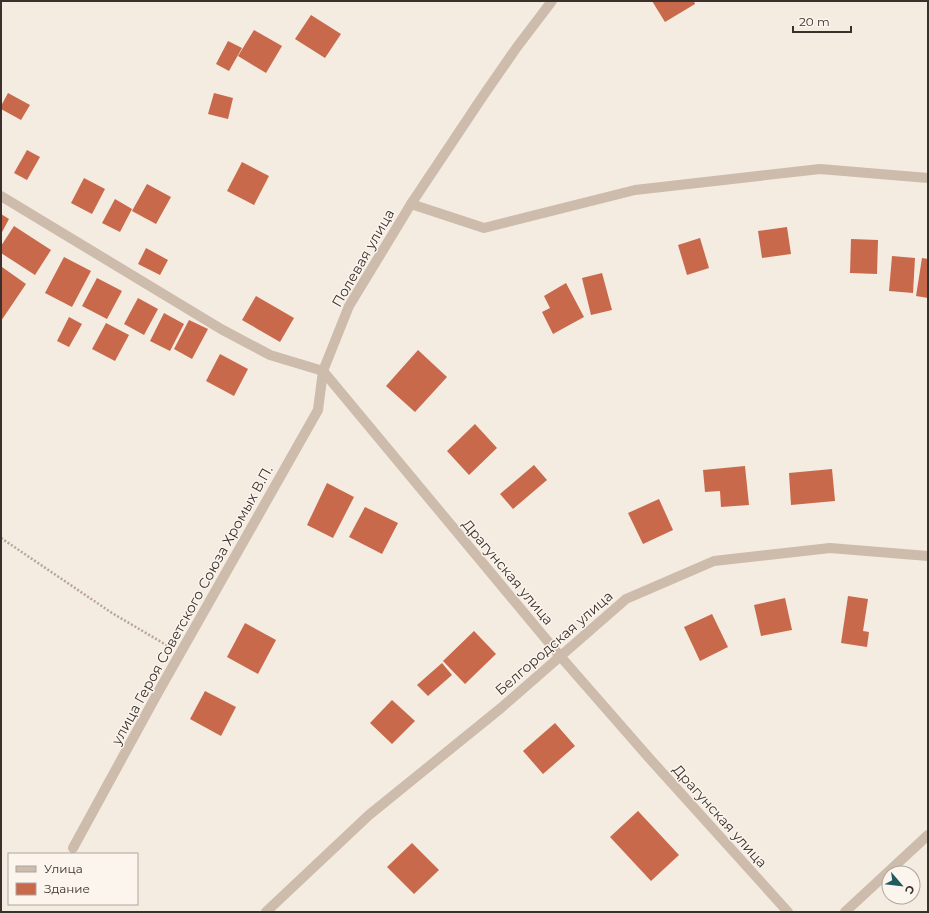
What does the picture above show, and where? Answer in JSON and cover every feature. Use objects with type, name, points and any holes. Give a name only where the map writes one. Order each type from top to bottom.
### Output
[{"type":"street","name":"Полевая улица","points":[[323,371],[349,306],[412,204],[517,47],[552,1]]},
{"type":"street","points":[[412,204],[484,228],[635,190],[820,169],[928,178]]},
{"type":"street","points":[[1,196],[221,329],[270,354],[323,371]]},
{"type":"street","name":"улица Героя Советского Союза Хромых В.П.","points":[[73,848],[318,410],[323,371]]},
{"type":"street","name":"Драгунская улица","points":[[323,371],[560,656],[650,759],[788,912]]},
{"type":"street","name":"Белгородская улица","points":[[266,912],[369,815],[501,708],[626,599],[714,561],[830,548],[928,556]]},
{"type":"street","points":[[845,912],[928,835]]},
{"type":"path","points":[[1,538],[112,613],[181,653]]},
{"type":"building","points":[[652,1],[694,1],[695,4],[665,22]]},
{"type":"building","points":[[311,15],[341,34],[325,58],[295,39]]},
{"type":"building","points":[[254,30],[282,46],[266,73],[238,56]]},
{"type":"building","points":[[228,41],[242,48],[229,71],[216,64]]},
{"type":"building","points":[[8,93],[30,105],[21,120],[1,109],[1,106]]},
{"type":"building","points":[[214,93],[233,98],[228,119],[208,114]]},
{"type":"building","points":[[27,150],[40,157],[27,180],[14,173]]},
{"type":"building","points":[[242,162],[269,176],[254,205],[227,191]]},
{"type":"building","points":[[84,178],[105,189],[92,214],[71,203]]},
{"type":"building","points":[[147,184],[171,197],[156,224],[132,211]]},
{"type":"building","points":[[115,199],[132,209],[120,232],[102,223]]},
{"type":"building","points":[[1,214],[9,219],[1,234]]},
{"type":"building","points":[[14,226],[51,250],[35,275],[1,253],[1,246]]},
{"type":"building","points":[[787,227],[791,254],[762,258],[758,231]]},
{"type":"building","points":[[700,238],[709,268],[687,275],[678,245]]},
{"type":"building","points":[[851,239],[878,240],[877,274],[850,273]]},
{"type":"building","points":[[146,248],[168,260],[160,275],[138,264]]},
{"type":"building","points":[[892,256],[915,258],[913,293],[889,291]]},
{"type":"building","points":[[64,257],[91,271],[72,307],[45,293]]},
{"type":"building","points":[[922,258],[928,259],[928,298],[916,296]]},
{"type":"building","points":[[2,267],[26,284],[1,321],[1,268]]},
{"type":"building","points":[[602,273],[612,310],[591,315],[582,278]]},
{"type":"building","points":[[97,278],[122,291],[107,319],[82,306]]},
{"type":"building","points":[[566,283],[584,317],[553,334],[542,312],[550,308],[544,296]]},
{"type":"building","points":[[256,296],[294,318],[280,342],[242,320]]},
{"type":"building","points":[[138,298],[158,309],[144,335],[124,324]]},
{"type":"building","points":[[164,313],[184,324],[170,351],[150,341]]},
{"type":"building","points":[[69,317],[82,324],[69,347],[57,341]]},
{"type":"building","points":[[189,320],[208,329],[192,359],[174,349]]},
{"type":"building","points":[[106,323],[129,335],[115,361],[92,349]]},
{"type":"building","points":[[418,350],[447,377],[415,412],[386,386]]},
{"type":"building","points":[[220,354],[248,369],[234,396],[206,381]]},
{"type":"building","points":[[475,424],[497,448],[469,475],[447,451]]},
{"type":"building","points":[[534,465],[547,480],[513,509],[500,494]]},
{"type":"building","points":[[745,466],[749,505],[721,507],[720,491],[705,492],[703,470]]},
{"type":"building","points":[[832,469],[835,501],[791,505],[789,473]]},
{"type":"building","points":[[327,483],[354,497],[333,538],[307,525]]},
{"type":"building","points":[[659,499],[673,530],[643,544],[628,513]]},
{"type":"building","points":[[365,507],[398,523],[382,554],[349,537]]},
{"type":"building","points":[[848,596],[868,599],[863,631],[869,632],[867,647],[841,643]]},
{"type":"building","points":[[785,598],[792,630],[761,636],[754,605]]},
{"type":"building","points":[[712,614],[728,647],[700,661],[684,627]]},
{"type":"building","points":[[245,623],[276,640],[258,674],[227,657]]},
{"type":"building","points":[[474,631],[496,654],[465,684],[443,661]]},
{"type":"building","points":[[442,663],[452,675],[428,696],[417,685]]},
{"type":"building","points":[[205,691],[236,707],[221,736],[190,719]]},
{"type":"building","points":[[392,700],[415,721],[392,744],[370,723]]},
{"type":"building","points":[[555,723],[575,746],[543,774],[523,751]]},
{"type":"building","points":[[638,811],[679,855],[651,881],[610,837]]},
{"type":"building","points":[[412,843],[439,870],[414,894],[387,867]]}]
